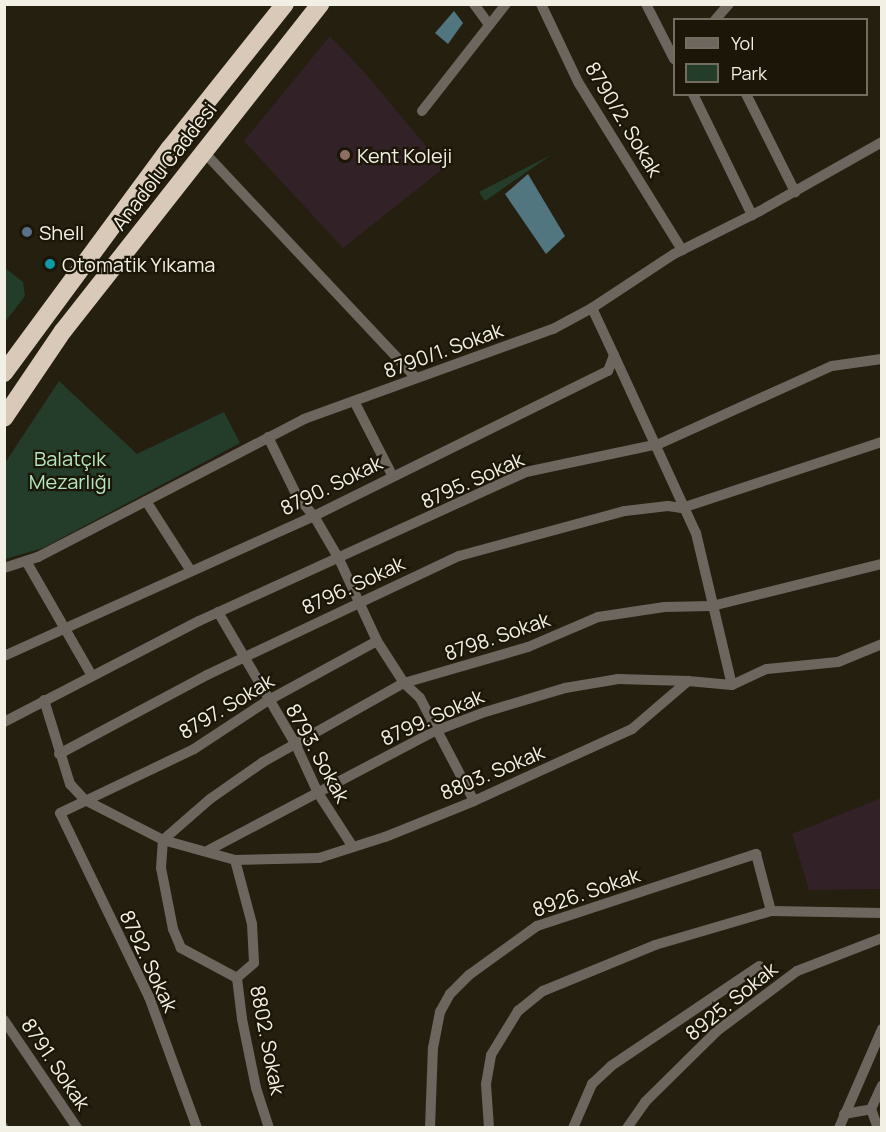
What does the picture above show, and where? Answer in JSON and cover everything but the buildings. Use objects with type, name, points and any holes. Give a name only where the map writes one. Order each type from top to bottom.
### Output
[{"type":"highway","name":"Anadolu Caddesi","points":[[4,372],[170,148],[285,4]]},
{"type":"highway","name":"Anadolu Caddesi","points":[[4,418],[63,331],[320,4]]},
{"type":"street","points":[[474,4],[489,25]]},
{"type":"street","points":[[422,111],[506,4]]},
{"type":"street","name":"8790/2. Sokak","points":[[541,4],[578,82],[682,250]]},
{"type":"street","points":[[646,4],[673,55]]},
{"type":"street","points":[[717,18],[729,4]]},
{"type":"street","points":[[694,96],[752,215]]},
{"type":"street","points":[[747,96],[795,192]]},
{"type":"street","name":"8790/1. Sokak","points":[[4,568],[26,561],[268,437],[354,401],[554,328],[592,308],[682,250],[795,192],[882,142]]},
{"type":"street","points":[[203,151],[416,378]]},
{"type":"street","points":[[592,308],[682,508],[696,533],[732,685]]},
{"type":"street","name":"8790. Sokak","points":[[4,656],[314,516],[392,475],[608,371],[614,355]]},
{"type":"street","name":"8795. Sokak","points":[[4,722],[91,674],[218,612],[339,559],[526,472],[654,445],[832,366],[882,359]]},
{"type":"street","points":[[354,401],[392,475]]},
{"type":"street","points":[[268,437],[297,496],[314,516],[339,559],[377,641],[404,683],[420,698],[435,731],[474,801]]},
{"type":"street","points":[[682,508],[882,442]]},
{"type":"street","points":[[146,501],[191,571]]},
{"type":"street","name":"8796. Sokak","points":[[59,754],[244,658],[459,556],[625,511],[668,506],[682,508]]},
{"type":"street","points":[[26,561],[63,629],[91,674]]},
{"type":"street","name":"8798. Sokak","points":[[163,840],[210,799],[295,743],[404,683],[528,647],[598,617],[664,607],[712,606],[882,564]]},
{"type":"street","name":"8793. Sokak","points":[[218,612],[267,701],[295,743],[318,793],[353,847]]},
{"type":"street","name":"8797. Sokak","points":[[60,813],[194,749],[267,701],[377,641]]},
{"type":"street","points":[[688,681],[732,685],[767,669],[838,662],[882,644]]},
{"type":"street","name":"8799. Sokak","points":[[209,850],[435,731],[565,688],[618,680],[688,681]]},
{"type":"street","name":"8803. Sokak","points":[[85,800],[163,840],[209,850],[235,860],[320,858],[474,801],[632,729],[688,681]]},
{"type":"street","points":[[44,700],[70,784],[85,800]]},
{"type":"street","name":"8792. Sokak","points":[[60,813],[149,997],[197,1128]]},
{"type":"street","points":[[163,840],[161,868],[173,929],[181,948],[237,978]]},
{"type":"street","name":"8926. Sokak","points":[[430,1128],[433,1048],[440,1012],[450,994],[469,975],[537,926],[756,854],[771,912]]},
{"type":"street","name":"8802. Sokak","points":[[235,860],[252,924],[254,963],[237,978],[256,1088],[269,1128]]},
{"type":"street","points":[[489,1128],[486,1084],[492,1055],[518,1011],[543,991],[655,945],[771,912],[882,913]]},
{"type":"street","name":"8925. Sokak","points":[[627,1128],[645,1102],[717,1031],[797,971],[882,938]]},
{"type":"street","points":[[573,1128],[581,1103],[611,1066],[759,966]]},
{"type":"street","name":"8791. Sokak","points":[[4,1020],[77,1128]]},
{"type":"street","points":[[839,1128],[882,1029]]},
{"type":"street","points":[[878,1128],[871,1108],[882,1085]]},
{"type":"street","points":[[844,1114],[871,1108]]},
{"type":"shaded area","name":"Kent Koleji","points":[[330,36],[366,74],[444,168],[343,248],[244,141]]},
{"type":"shaded area","points":[[881,798],[881,889],[809,890],[792,834]]},
{"type":"green space","points":[[551,155],[485,201],[479,192]]},
{"type":"green space","points":[[5,268],[23,282],[25,296],[5,322]]},
{"type":"green space","name":"Balatçık Mezarlığı","points":[[59,381],[137,454],[224,412],[240,443],[43,548],[5,559],[5,463]]},
{"type":"water","points":[[454,11],[463,23],[448,44],[435,33]]},
{"type":"water","points":[[528,174],[565,236],[546,254],[505,194]]},
{"type":"waterway","points":[[4,1123],[7,1128]]},
{"type":"place","name":"Kent Koleji","points":[[345,155]]},
{"type":"place","name":"Shell","points":[[27,232]]},
{"type":"place","name":"Otomatik Yıkama","points":[[50,264]]}]
